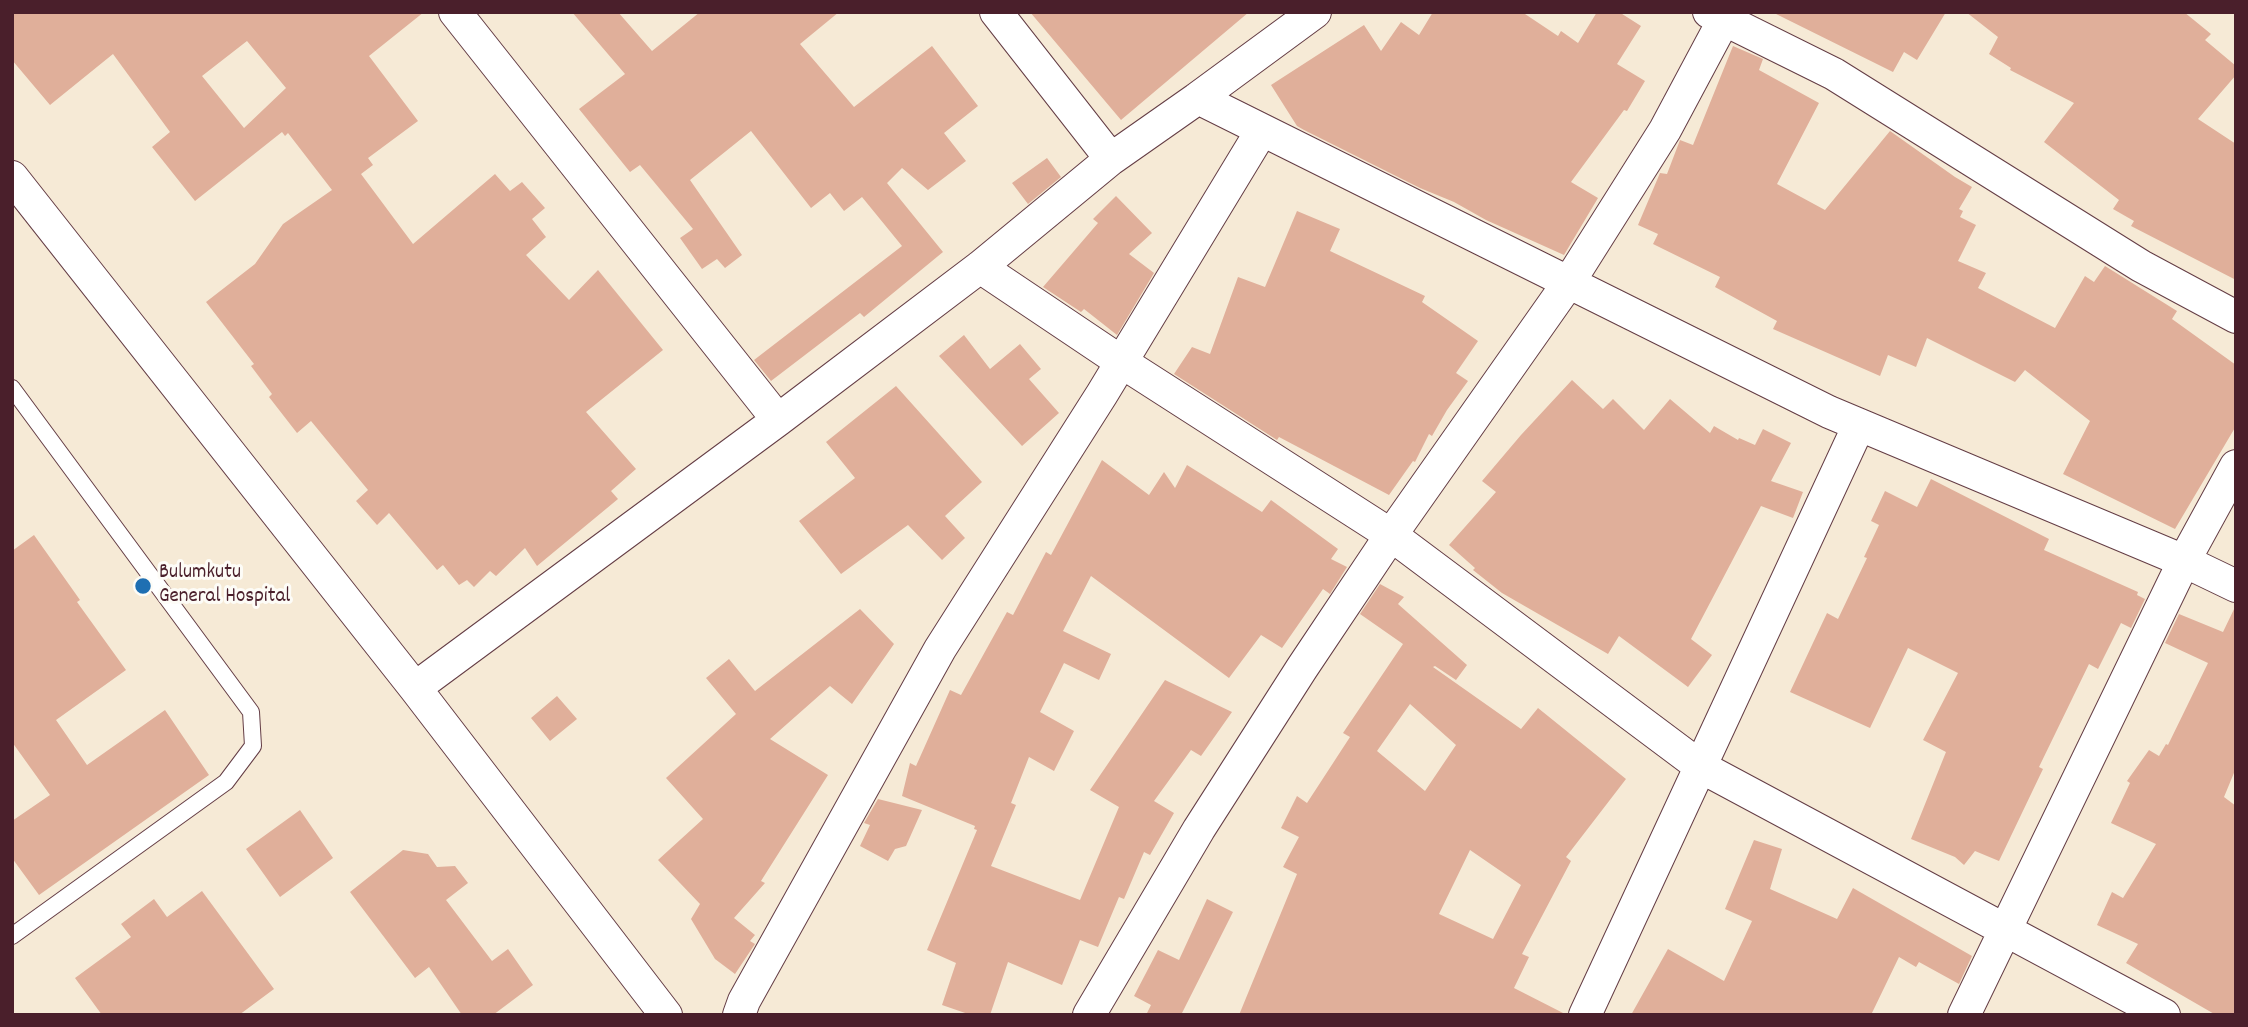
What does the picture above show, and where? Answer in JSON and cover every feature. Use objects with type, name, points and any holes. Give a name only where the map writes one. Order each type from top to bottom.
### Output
[{"type":"street","points":[[455,12],[778,420]]},
{"type":"street","points":[[996,12],[1111,159]]},
{"type":"street","points":[[415,688],[980,267],[1111,159],[1315,12]]},
{"type":"street","points":[[1089,1015],[1199,829],[1302,668],[1391,535],[1569,282],[1665,130],[1720,15],[1834,74],[2140,266],[2236,317]]},
{"type":"street","points":[[1198,98],[1859,425],[2184,561],[2236,586]]},
{"type":"street","points":[[739,1015],[744,1001],[940,649],[1102,394],[1262,130]]},
{"type":"street","points":[[12,177],[415,688],[666,1015]]},
{"type":"street","points":[[980,267],[1120,361],[1391,535],[1701,766],[2164,1015]]},
{"type":"street","points":[[1585,1015],[1859,425]]},
{"type":"street","points":[[1964,1015],[2184,561],[2236,466]]},
{"type":"lane","points":[[12,388],[251,712],[253,746],[226,782],[12,936]]},
{"type":"building","points":[[12,12],[424,12],[369,56],[418,121],[368,158],[373,165],[361,174],[413,244],[495,174],[510,191],[522,182],[545,208],[532,219],[546,237],[526,255],[569,300],[598,270],[663,350],[586,412],[636,469],[611,491],[618,499],[537,566],[525,548],[496,576],[490,571],[474,587],[467,580],[459,585],[443,565],[437,570],[389,513],[377,525],[356,501],[368,490],[311,421],[297,433],[269,397],[272,394],[251,366],[254,364],[206,302],[255,264],[283,224],[332,190],[288,133],[285,136],[282,132],[195,201],[152,147],[170,132],[113,54],[50,105],[12,60]],"holes":[[[247,41],[286,88],[244,128],[202,76]]]},
{"type":"building","points":[[572,12],[618,12],[652,51],[700,12],[839,12],[800,44],[854,107],[932,46],[978,106],[944,133],[966,161],[928,190],[902,168],[887,183],[943,252],[864,317],[860,313],[771,381],[754,360],[902,246],[862,197],[844,211],[830,193],[811,208],[751,131],[690,180],[742,255],[725,268],[717,259],[702,269],[680,238],[693,229],[640,165],[630,172],[579,109],[625,74]]},
{"type":"building","points":[[1030,12],[1249,12],[1121,120]]},
{"type":"building","points":[[1433,12],[1522,12],[1558,36],[1561,31],[1578,43],[1597,12],[1619,12],[1641,26],[1617,64],[1645,81],[1627,111],[1624,110],[1571,182],[1598,198],[1564,255],[1486,220],[1297,126],[1271,85],[1364,25],[1381,51],[1401,22],[1419,35]]},
{"type":"building","points":[[1772,12],[1946,12],[1917,60],[1904,52],[1893,72]]},
{"type":"building","points":[[1966,12],[2184,12],[2211,34],[2205,40],[2236,66],[2236,75],[2198,119],[2236,144],[2236,280],[2131,226],[2134,221],[2113,209],[2119,200],[2044,142],[2074,103],[2010,70],[2011,68],[1989,54],[1998,37]]},
{"type":"building","points":[[1733,46],[1763,59],[1759,70],[1819,103],[1777,184],[1825,210],[1890,131],[1972,187],[1959,209],[1963,211],[1960,217],[1976,225],[1958,261],[1986,273],[1978,288],[2055,328],[2085,276],[2094,282],[2105,266],[2177,311],[2172,319],[2236,365],[2236,426],[2175,529],[2063,474],[2090,421],[2025,370],[2015,382],[1927,338],[1916,367],[1888,355],[1880,376],[1773,329],[1777,321],[1715,287],[1720,277],[1653,244],[1658,234],[1638,225],[1660,173],[1667,174],[1680,140],[1693,145]]},
{"type":"building","points":[[1047,158],[1061,177],[1028,204],[1012,183]]},
{"type":"building","points":[[1116,196],[1152,233],[1129,254],[1154,273],[1117,335],[1084,309],[1081,312],[1043,287],[1098,223],[1093,219]]},
{"type":"building","points":[[1297,211],[1340,229],[1330,251],[1425,296],[1422,302],[1478,341],[1456,373],[1468,381],[1432,436],[1429,434],[1415,462],[1413,461],[1389,495],[1279,437],[1277,440],[1174,374],[1192,347],[1210,354],[1238,277],[1265,287]]},
{"type":"building","points":[[964,335],[990,369],[1020,344],[1041,369],[1029,379],[1059,413],[1022,446],[939,356]]},
{"type":"building","points":[[1572,380],[1603,409],[1613,399],[1644,430],[1670,399],[1710,433],[1714,426],[1738,440],[1739,438],[1755,445],[1763,429],[1791,443],[1771,481],[1803,492],[1793,518],[1761,506],[1691,639],[1712,655],[1688,687],[1619,636],[1608,654],[1502,593],[1473,570],[1475,568],[1449,545],[1496,492],[1482,481]]},
{"type":"building","points":[[896,386],[982,482],[945,516],[965,538],[942,560],[908,525],[841,574],[799,521],[855,478],[826,442]]},
{"type":"building","points":[[1102,460],[1149,495],[1164,472],[1175,488],[1187,465],[1262,512],[1271,500],[1338,549],[1331,559],[1347,567],[1330,594],[1323,589],[1282,648],[1261,635],[1229,678],[1091,576],[1063,631],[1111,654],[1099,680],[1064,663],[1040,712],[1074,731],[1054,771],[1029,757],[1011,803],[1016,805],[991,866],[1080,900],[1119,807],[1090,790],[1165,680],[1232,712],[1201,756],[1191,750],[1154,801],[1174,813],[1150,855],[1144,852],[1124,899],[1119,897],[1098,947],[1080,940],[1062,985],[1008,962],[990,1015],[971,1015],[942,1005],[956,963],[927,950],[977,830],[974,829],[975,826],[902,796],[910,763],[916,766],[950,690],[961,695],[1007,612],[1013,615],[1046,552],[1051,555]]},
{"type":"building","points":[[1931,479],[2049,539],[2044,550],[2138,592],[2137,595],[2145,599],[2131,628],[2121,623],[2098,669],[2089,664],[2039,767],[2043,769],[1999,861],[1975,851],[1964,865],[1955,857],[1911,839],[1946,752],[1923,740],[1958,673],[1908,648],[1870,728],[1790,692],[1827,613],[1838,619],[1867,558],[1864,557],[1879,525],[1871,521],[1885,491],[1917,507]]},
{"type":"building","points":[[34,535],[80,600],[77,602],[126,670],[56,720],[87,765],[165,710],[209,775],[39,895],[12,858],[12,821],[50,795],[12,742],[12,551]]},
{"type":"building","points":[[1380,584],[1404,597],[1398,604],[1467,665],[1456,680],[1433,667],[1521,729],[1538,708],[1626,779],[1566,857],[1571,861],[1522,954],[1529,957],[1514,988],[1567,1015],[1239,1015],[1297,874],[1283,867],[1299,837],[1281,828],[1297,796],[1307,803],[1350,737],[1343,733],[1403,644],[1360,614]],"holes":[[[1410,704],[1456,745],[1425,791],[1377,751]],[[1470,850],[1521,885],[1493,939],[1439,914]]]},
{"type":"building","points":[[2236,605],[2236,768],[2224,797],[2236,806],[2236,1015],[2216,1015],[2126,963],[2138,944],[2097,925],[2112,892],[2123,898],[2156,844],[2111,823],[2130,783],[2127,781],[2149,750],[2159,756],[2166,744],[2168,745],[2208,663],[2165,643],[2179,614],[2223,632]]},
{"type":"building","points":[[860,609],[894,644],[852,704],[830,686],[770,739],[828,775],[761,881],[765,883],[734,918],[755,935],[750,941],[755,944],[735,974],[715,959],[691,919],[700,904],[658,860],[703,819],[666,778],[736,714],[706,678],[729,659],[755,691]]},
{"type":"building","points":[[557,696],[577,719],[550,741],[531,718]]},
{"type":"building","points":[[878,799],[922,810],[906,846],[895,849],[888,861],[860,846],[870,825],[864,823]]},
{"type":"building","points":[[300,810],[333,858],[280,897],[246,849]]},
{"type":"building","points":[[1754,840],[1782,849],[1770,889],[1837,919],[1853,888],[1972,956],[1959,984],[1919,962],[1916,967],[1899,957],[1871,1015],[1631,1015],[1668,949],[1724,981],[1752,921],[1725,909]]},
{"type":"building","points":[[403,850],[428,854],[437,867],[455,866],[468,883],[446,900],[492,961],[508,949],[533,985],[493,1015],[462,1015],[429,967],[415,978],[350,892]]},
{"type":"building","points":[[202,891],[274,989],[239,1015],[102,1015],[75,978],[131,937],[121,924],[154,899],[167,917]]},
{"type":"building","points":[[1207,899],[1233,912],[1181,1015],[1146,1015],[1151,1005],[1134,996],[1158,950],[1179,960]]},
{"type":"place","name":"Bulumkutu General Hospital","points":[[143,586]]}]
